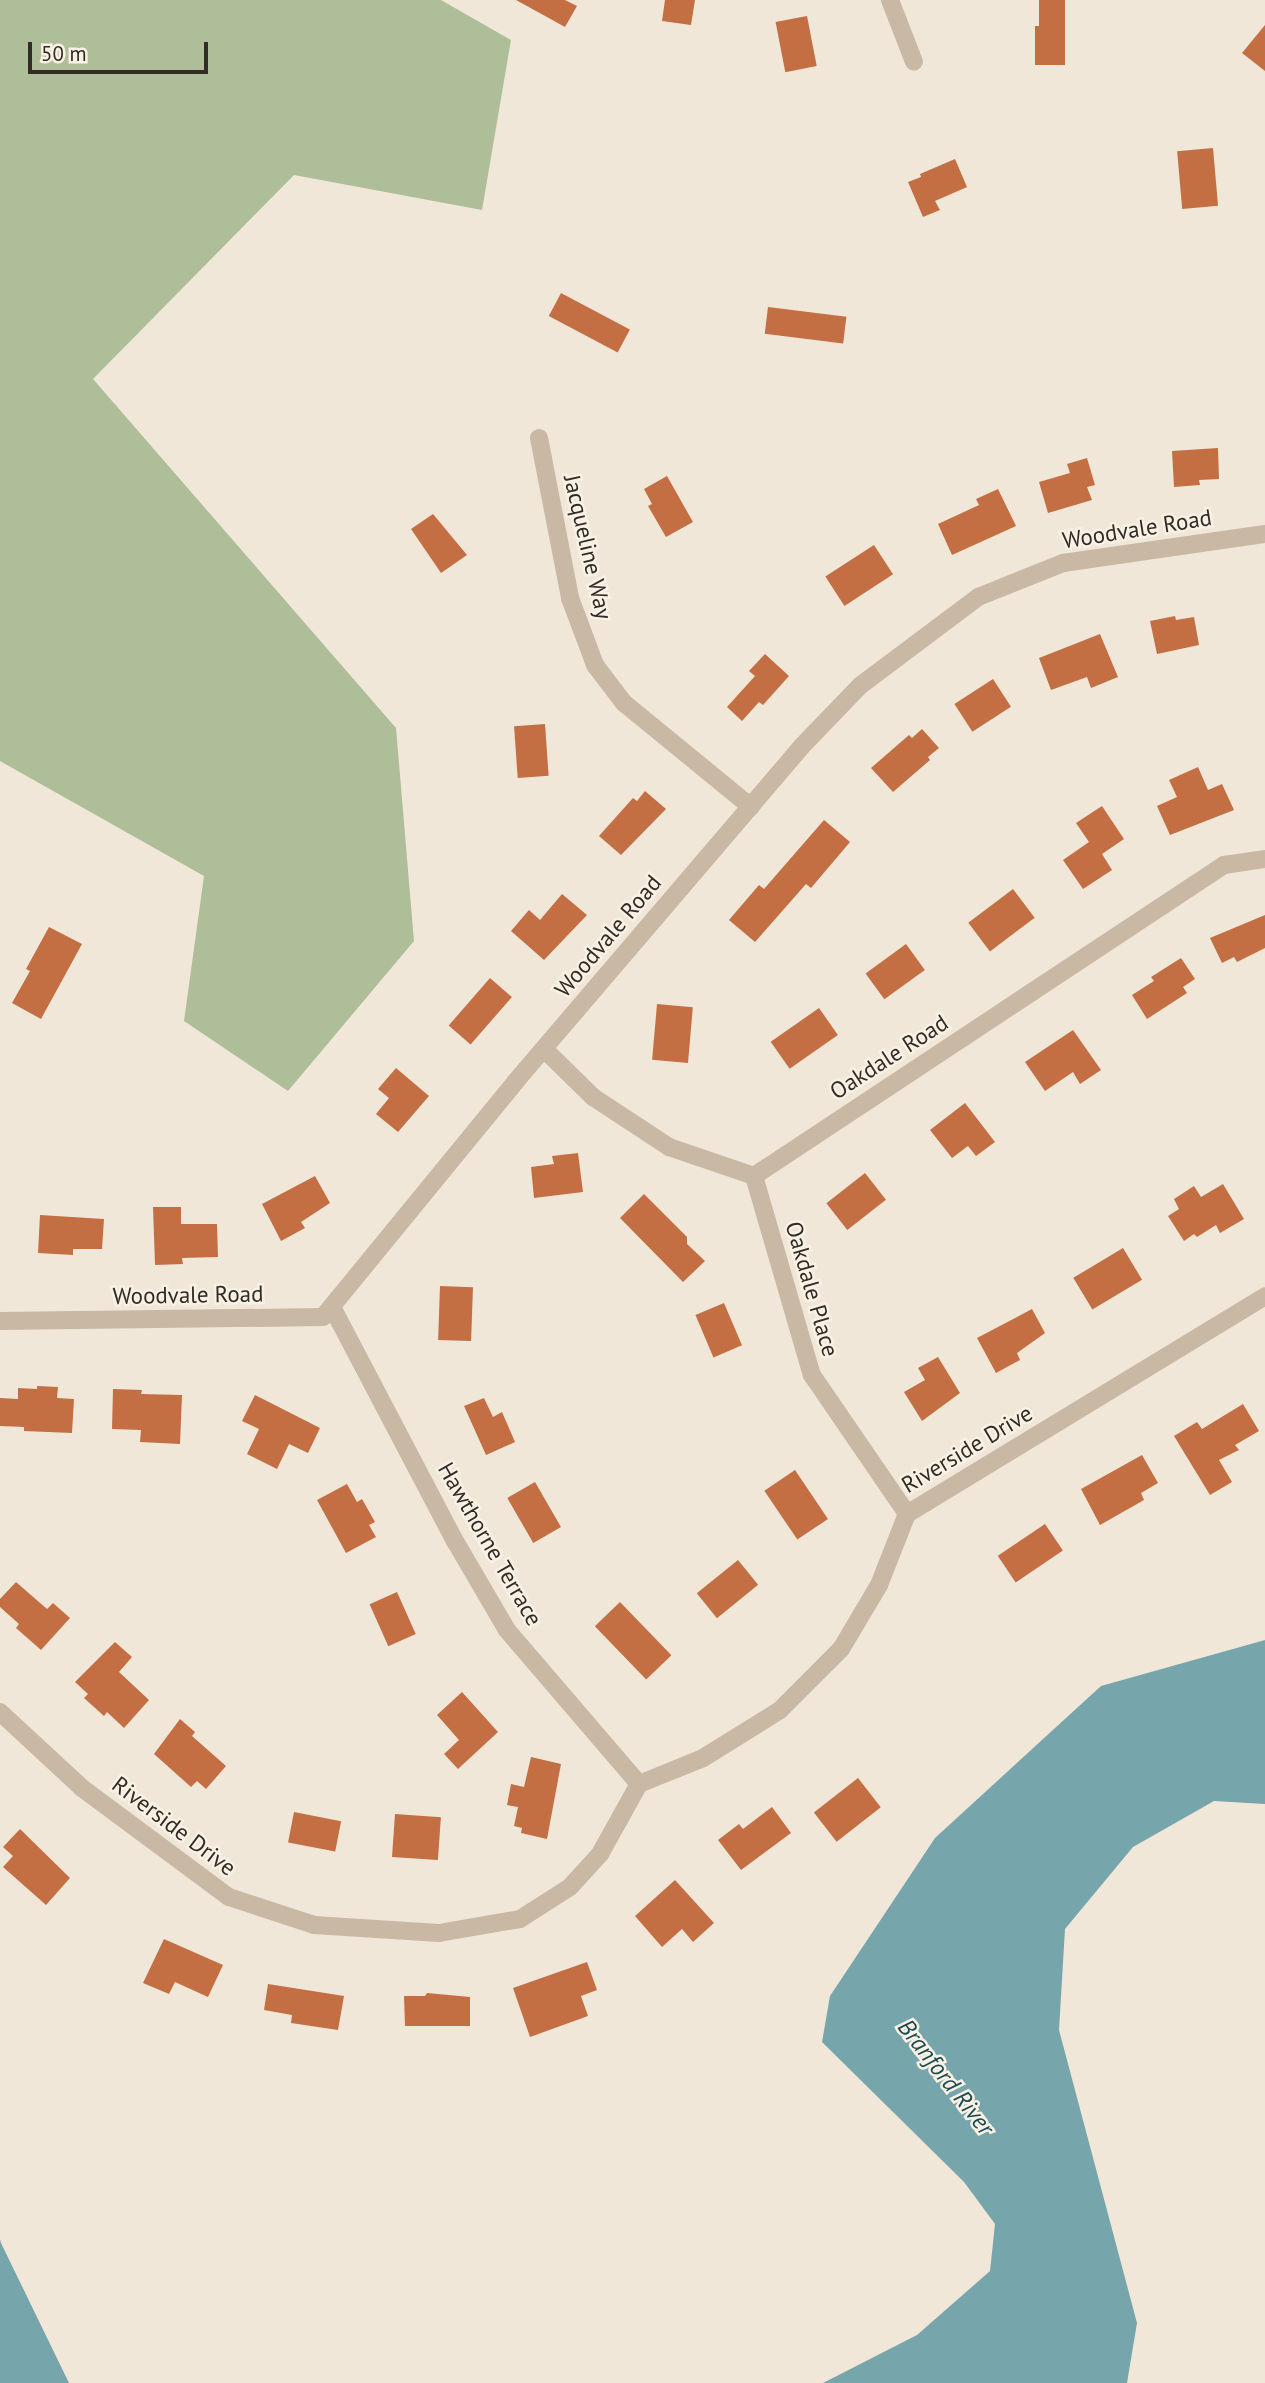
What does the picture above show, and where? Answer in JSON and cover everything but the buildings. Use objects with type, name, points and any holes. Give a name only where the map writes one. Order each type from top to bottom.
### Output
[{"type":"street","points":[[890,0],[914,62]]},
{"type":"street","name":"Jacqueline Way","points":[[539,438],[570,598],[595,665],[624,704],[751,807]]},
{"type":"street","name":"Woodvale Road","points":[[0,1321],[323,1317],[544,1049],[802,746],[861,685],[978,597],[1063,563],[1265,534]]},
{"type":"street","name":"Oakdale Road","points":[[754,1176],[1224,865],[1265,859]]},
{"type":"street","points":[[544,1049],[593,1097],[669,1147],[754,1176]]},
{"type":"street","name":"Oakdale Place","points":[[754,1176],[812,1375],[907,1514]]},
{"type":"street","name":"Riverside Drive","points":[[0,1712],[82,1787],[229,1897],[314,1925],[439,1933],[520,1919],[570,1887],[600,1854],[639,1784],[703,1758],[780,1710],[841,1649],[879,1586],[907,1514],[1265,1296]]},
{"type":"street","name":"Hawthorne Terrace","points":[[332,1307],[455,1541],[508,1630],[639,1784]]},
{"type":"green space","points":[[0,0],[441,0],[511,40],[482,210],[294,175],[93,379],[396,728],[414,941],[288,1091],[184,1021],[204,876],[0,761]]},
{"type":"water","name":"Branford River","points":[[1265,1640],[1265,1804],[1214,1801],[1133,1847],[1065,1929],[1059,2030],[1137,2323],[1127,2383],[823,2383],[917,2335],[990,2271],[995,2224],[964,2182],[822,2042],[830,1996],[935,1838],[1101,1686]]},
{"type":"water","points":[[0,2239],[1,2243],[69,2383],[0,2383]]}]
